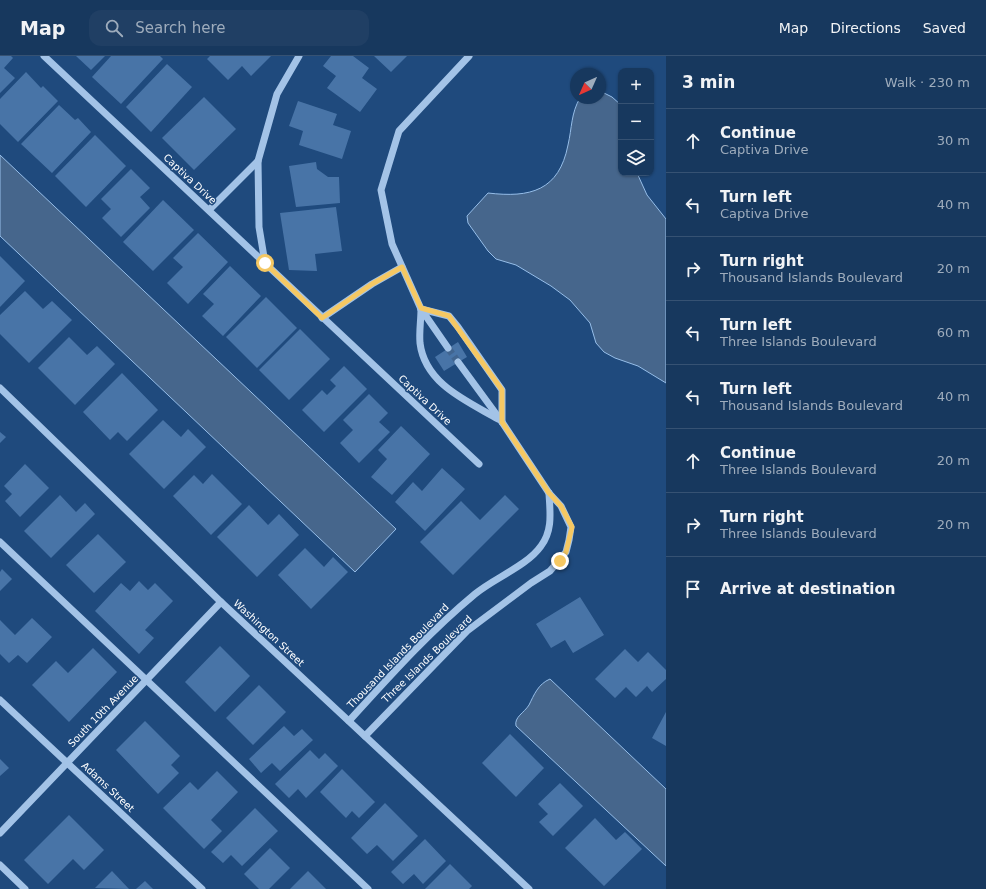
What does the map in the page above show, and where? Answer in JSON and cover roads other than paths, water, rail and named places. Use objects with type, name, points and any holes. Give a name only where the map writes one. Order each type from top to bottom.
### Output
[{"type":"street","name":"Captiva Drive","points":[[44,56],[478,464]]},
{"type":"street","points":[[265,263],[259,227],[258,161],[277,94],[299,56]]},
{"type":"street","points":[[448,348],[421,308],[392,244],[381,190],[399,131],[469,56]]},
{"type":"street","points":[[209,210],[258,161]]},
{"type":"street","points":[[322,318],[372,284],[402,267]]},
{"type":"street","points":[[421,308],[420,342],[422,352],[438,381],[450,391],[502,422]]},
{"type":"street","points":[[421,308],[449,316],[458,326],[502,390],[502,422]]},
{"type":"street","points":[[458,362],[502,422],[549,493]]},
{"type":"street","name":"Washington Street","points":[[0,388],[221,602],[528,889]]},
{"type":"street","name":"Thousand Islands Boulevard","points":[[349,721],[444,620],[477,592],[524,560],[541,546],[550,524],[549,493]]},
{"type":"street","name":"Three Islands Boulevard","points":[[365,736],[467,631],[531,583],[550,571],[560,561],[566,552],[572,527],[561,506],[549,493]]},
{"type":"street","points":[[0,542],[368,889]]},
{"type":"street","name":"South 10th Avenue","points":[[0,833],[221,602]]},
{"type":"street","name":"Adams Street","points":[[0,700],[202,889]]},
{"type":"street","points":[[0,865],[25,889]]},
{"type":"water","points":[[606,94],[618,102],[618,176],[638,176],[647,195],[666,219],[666,383],[638,366],[615,358],[604,352],[596,343],[590,323],[570,300],[551,286],[516,265],[496,259],[488,251],[468,223],[467,216],[488,193],[517,194],[529,192],[550,182],[558,173],[564,160],[573,115],[577,104],[606,104]]},
{"type":"water","points":[[0,155],[396,529],[355,572],[0,236]]},
{"type":"water","points":[[550,679],[666,789],[666,866],[516,726],[516,720],[527,708],[537,690],[542,684]]},
{"type":"tunnel","points":[[448,348],[458,362]]}]
